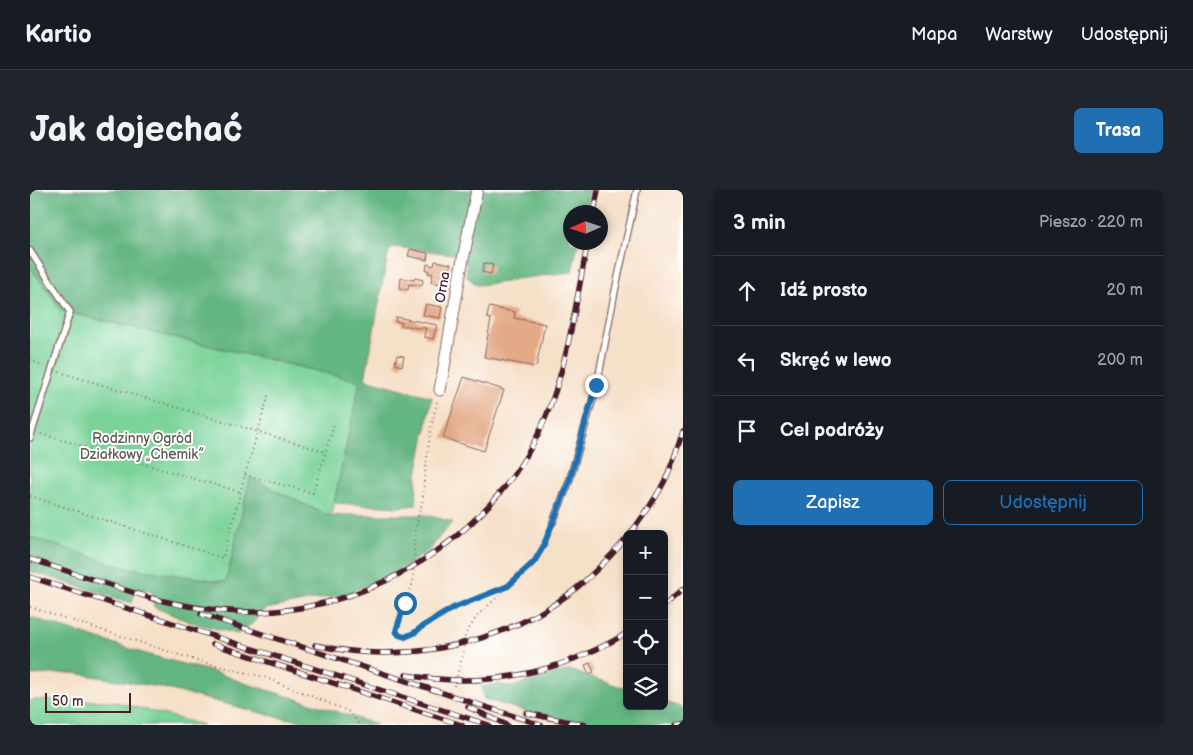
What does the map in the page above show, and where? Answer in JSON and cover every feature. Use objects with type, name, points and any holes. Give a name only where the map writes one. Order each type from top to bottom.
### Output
[{"type":"street","name":"Orna","points":[[440,390],[460,270],[477,190]]},
{"type":"lane","points":[[553,522],[569,482],[596,385],[637,190]]},
{"type":"lane","points":[[30,251],[70,312],[30,438]]},
{"type":"path","points":[[30,360],[52,370],[326,452]]},
{"type":"path","points":[[440,390],[431,428],[422,504],[418,512],[415,532],[413,583],[396,631],[399,635],[405,637],[453,608],[508,586]]},
{"type":"path","points":[[30,496],[223,558],[269,393]]},
{"type":"path","points":[[245,475],[313,493],[334,425]]},
{"type":"path","points":[[32,432],[240,492]]},
{"type":"path","points":[[454,686],[464,650],[465,634],[478,615],[534,562],[543,547],[553,522]]},
{"type":"path","points":[[30,607],[192,659],[264,677],[348,712],[360,725]]},
{"type":"green space","points":[[30,190],[589,190],[586,205],[563,205],[563,250],[577,250],[572,272],[477,285],[466,276],[467,265],[454,254],[393,247],[388,253],[365,379],[432,397],[417,475],[416,505],[398,507],[334,503],[360,381],[62,311],[30,266]]},
{"type":"green space","name":"Rodzinny Ogród Działkowy „Chemik”","points":[[30,266],[62,311],[360,381],[331,517],[250,478],[226,582],[122,567],[30,537]]},
{"type":"green space","points":[[250,478],[330,517],[340,515],[426,515],[453,522],[431,549],[396,572],[346,594],[265,609],[253,623],[237,634],[190,622],[154,607],[152,591],[136,589],[132,603],[30,571],[30,537],[122,567],[226,582]]},
{"type":"green space","points":[[30,617],[146,654],[217,673],[377,725],[334,725],[277,717],[159,687],[73,673],[30,675]]},
{"type":"green space","points":[[569,670],[623,688],[623,710],[668,710],[668,703],[683,708],[683,725],[573,725],[484,699],[481,686],[500,684],[511,687]]},
{"type":"green space","points":[[30,700],[112,701],[203,725],[30,725]]},
{"type":"building","points":[[410,249],[428,253],[427,260],[408,256]]},
{"type":"building","points":[[435,261],[451,264],[447,285],[431,282],[433,274],[428,273],[429,270],[426,270],[427,264],[434,266]]},
{"type":"building","points":[[484,263],[493,265],[491,274],[482,272]]},
{"type":"building","points":[[401,278],[423,280],[422,286],[409,284],[408,290],[400,288]]},
{"type":"building","points":[[426,304],[442,307],[440,318],[423,315]]},
{"type":"building","points":[[489,307],[515,312],[514,318],[545,324],[536,367],[484,357],[491,319],[487,318]]},
{"type":"building","points":[[396,317],[437,325],[433,339],[424,337],[426,328],[401,326],[402,323],[395,321]]},
{"type":"building","points":[[397,355],[404,356],[402,366],[395,364]]},
{"type":"building","points":[[464,377],[504,390],[484,451],[443,438]]},
{"type":"building","points":[[590,663],[594,672],[589,674],[585,665]]},
{"type":"railway","points":[[595,205],[598,190]]},
{"type":"railway","points":[[151,598],[235,612],[286,610],[327,602],[367,589],[405,571],[441,548],[473,521],[502,490],[526,456],[545,419],[566,355],[586,250]]},
{"type":"railway","points":[[633,530],[663,484],[672,465],[683,431]]},
{"type":"railway","points":[[315,645],[366,652],[408,652],[457,645],[481,638],[527,620],[549,608],[585,581],[623,542]]},
{"type":"railway","points":[[30,559],[156,600]]},
{"type":"railway","points":[[30,577],[489,725]]},
{"type":"railway","points":[[668,602],[683,589]]},
{"type":"railway","points":[[201,614],[541,725]]},
{"type":"railway","points":[[406,675],[464,680],[520,675],[574,659],[623,635]]},
{"type":"railway","points":[[213,644],[462,725]]},
{"type":"railway","points":[[468,707],[507,725]]},
{"type":"railway","points":[[526,713],[585,725]]},
{"type":"railway","points":[[676,725],[683,724]]},
{"type":"route","points":[[405,603],[396,631],[399,635],[405,637],[453,608],[508,586],[534,562],[543,547],[569,482],[596,385]]}]
